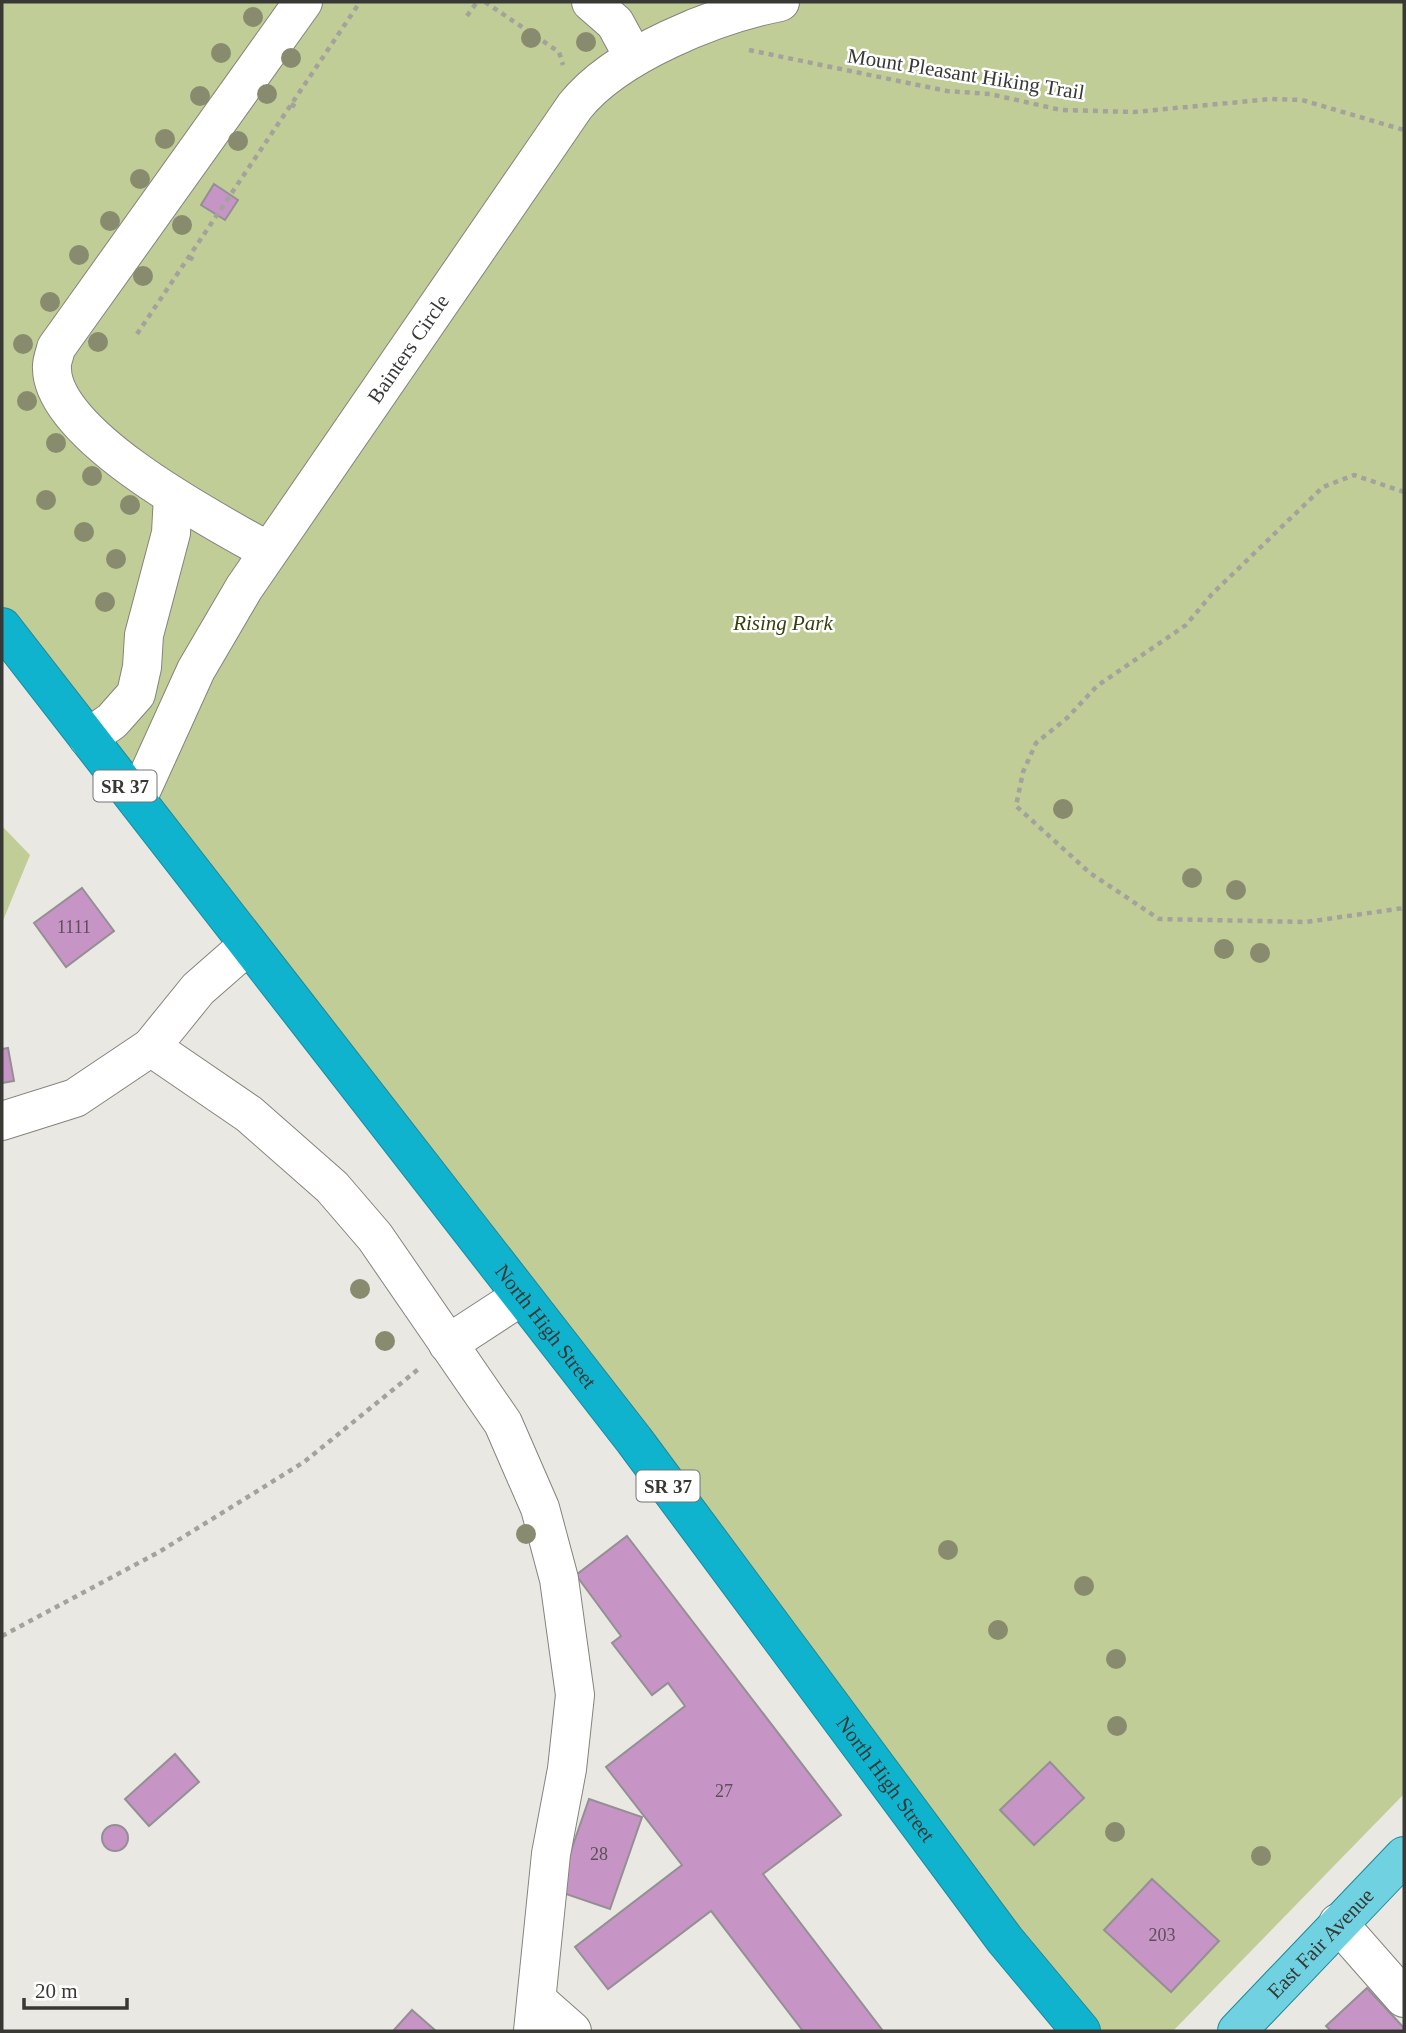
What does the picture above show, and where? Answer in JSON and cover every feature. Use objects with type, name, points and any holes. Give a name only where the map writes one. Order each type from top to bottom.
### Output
[{"type":"highway","name":"North High Street","points":[[2,627],[247,946],[634,1440],[1005,1940],[1081,2031]]},
{"type":"main road","name":"East Fair Avenue","points":[[1237,2031],[1404,1856]]},
{"type":"lane","points":[[268,551],[173,496],[78,425],[59,392],[51,369],[56,348],[303,2]]},
{"type":"lane","points":[[591,2],[615,23],[633,55]]},
{"type":"lane","name":"Bainters Circle","points":[[136,800],[196,670],[268,551],[290,524],[575,106],[633,55],[755,7],[780,2]]},
{"type":"lane","points":[[89,738],[112,721],[136,694],[142,667],[144,635],[171,533],[173,496]]},
{"type":"lane","points":[[2,1121],[75,1098],[151,1047],[198,989],[247,946]]},
{"type":"lane","points":[[151,1047],[249,1114],[332,1187],[375,1237],[508,1435],[540,1508],[563,1605],[575,1695],[567,1769],[551,1854],[536,2016],[572,2031]]},
{"type":"lane","points":[[448,1344],[520,1297]]},
{"type":"lane","points":[[1338,1923],[1404,1998]]},
{"type":"path","points":[[137,334],[360,2]]},
{"type":"path","points":[[467,16],[477,2]]},
{"type":"path","points":[[485,2],[559,52],[575,106]]},
{"type":"path","name":"Mount Pleasant Hiking Trail","points":[[691,32],[725,45],[815,64],[947,91],[990,94],[1061,110],[1133,112],[1271,99],[1302,100],[1404,130]]},
{"type":"path","points":[[291,104],[299,109]]},
{"type":"path","points":[[188,257],[197,262]]},
{"type":"path","points":[[1404,492],[1354,475],[1323,487],[1212,594],[1186,625],[1097,686],[1067,718],[1036,743],[1023,772],[1016,806],[1090,873],[1159,919],[1306,922],[1404,908]]},
{"type":"path","points":[[2,1636],[159,1552],[304,1462],[448,1344]]},
{"type":"green space","name":"Rising Park","points":[[2,2],[1404,2],[1404,1794],[1173,2031],[1081,2031],[2,627]]},
{"type":"green space","points":[[2,826],[30,855],[2,923]]},
{"type":"building","points":[[214,184],[238,200],[225,220],[201,205]]},
{"type":"building","points":[[82,888],[114,931],[66,967],[34,923]]},
{"type":"building","points":[[8,1048],[14,1081],[2,1083],[2,1049]]},
{"type":"building","points":[[627,1536],[841,1815],[763,1874],[883,2031],[803,2031],[711,1911],[608,1989],[575,1947],[682,1865],[606,1767],[685,1706],[668,1683],[652,1695],[612,1643],[621,1636],[576,1575]]},
{"type":"building","points":[[175,1754],[199,1782],[149,1826],[125,1799]]},
{"type":"building","points":[[1050,1762],[1084,1798],[1034,1845],[1000,1810]]},
{"type":"building","points":[[589,1799],[642,1817],[610,1909],[557,1891]]},
{"type":"building","points":[[115,1825],[124,1829],[128,1838],[124,1847],[115,1851],[106,1847],[102,1838],[106,1829]]},
{"type":"building","points":[[1152,1879],[1219,1941],[1171,1992],[1104,1930]]},
{"type":"building","points":[[1367,1988],[1404,2031],[1331,2031],[1326,2026]]},
{"type":"building","points":[[412,2010],[436,2031],[393,2031]]}]
